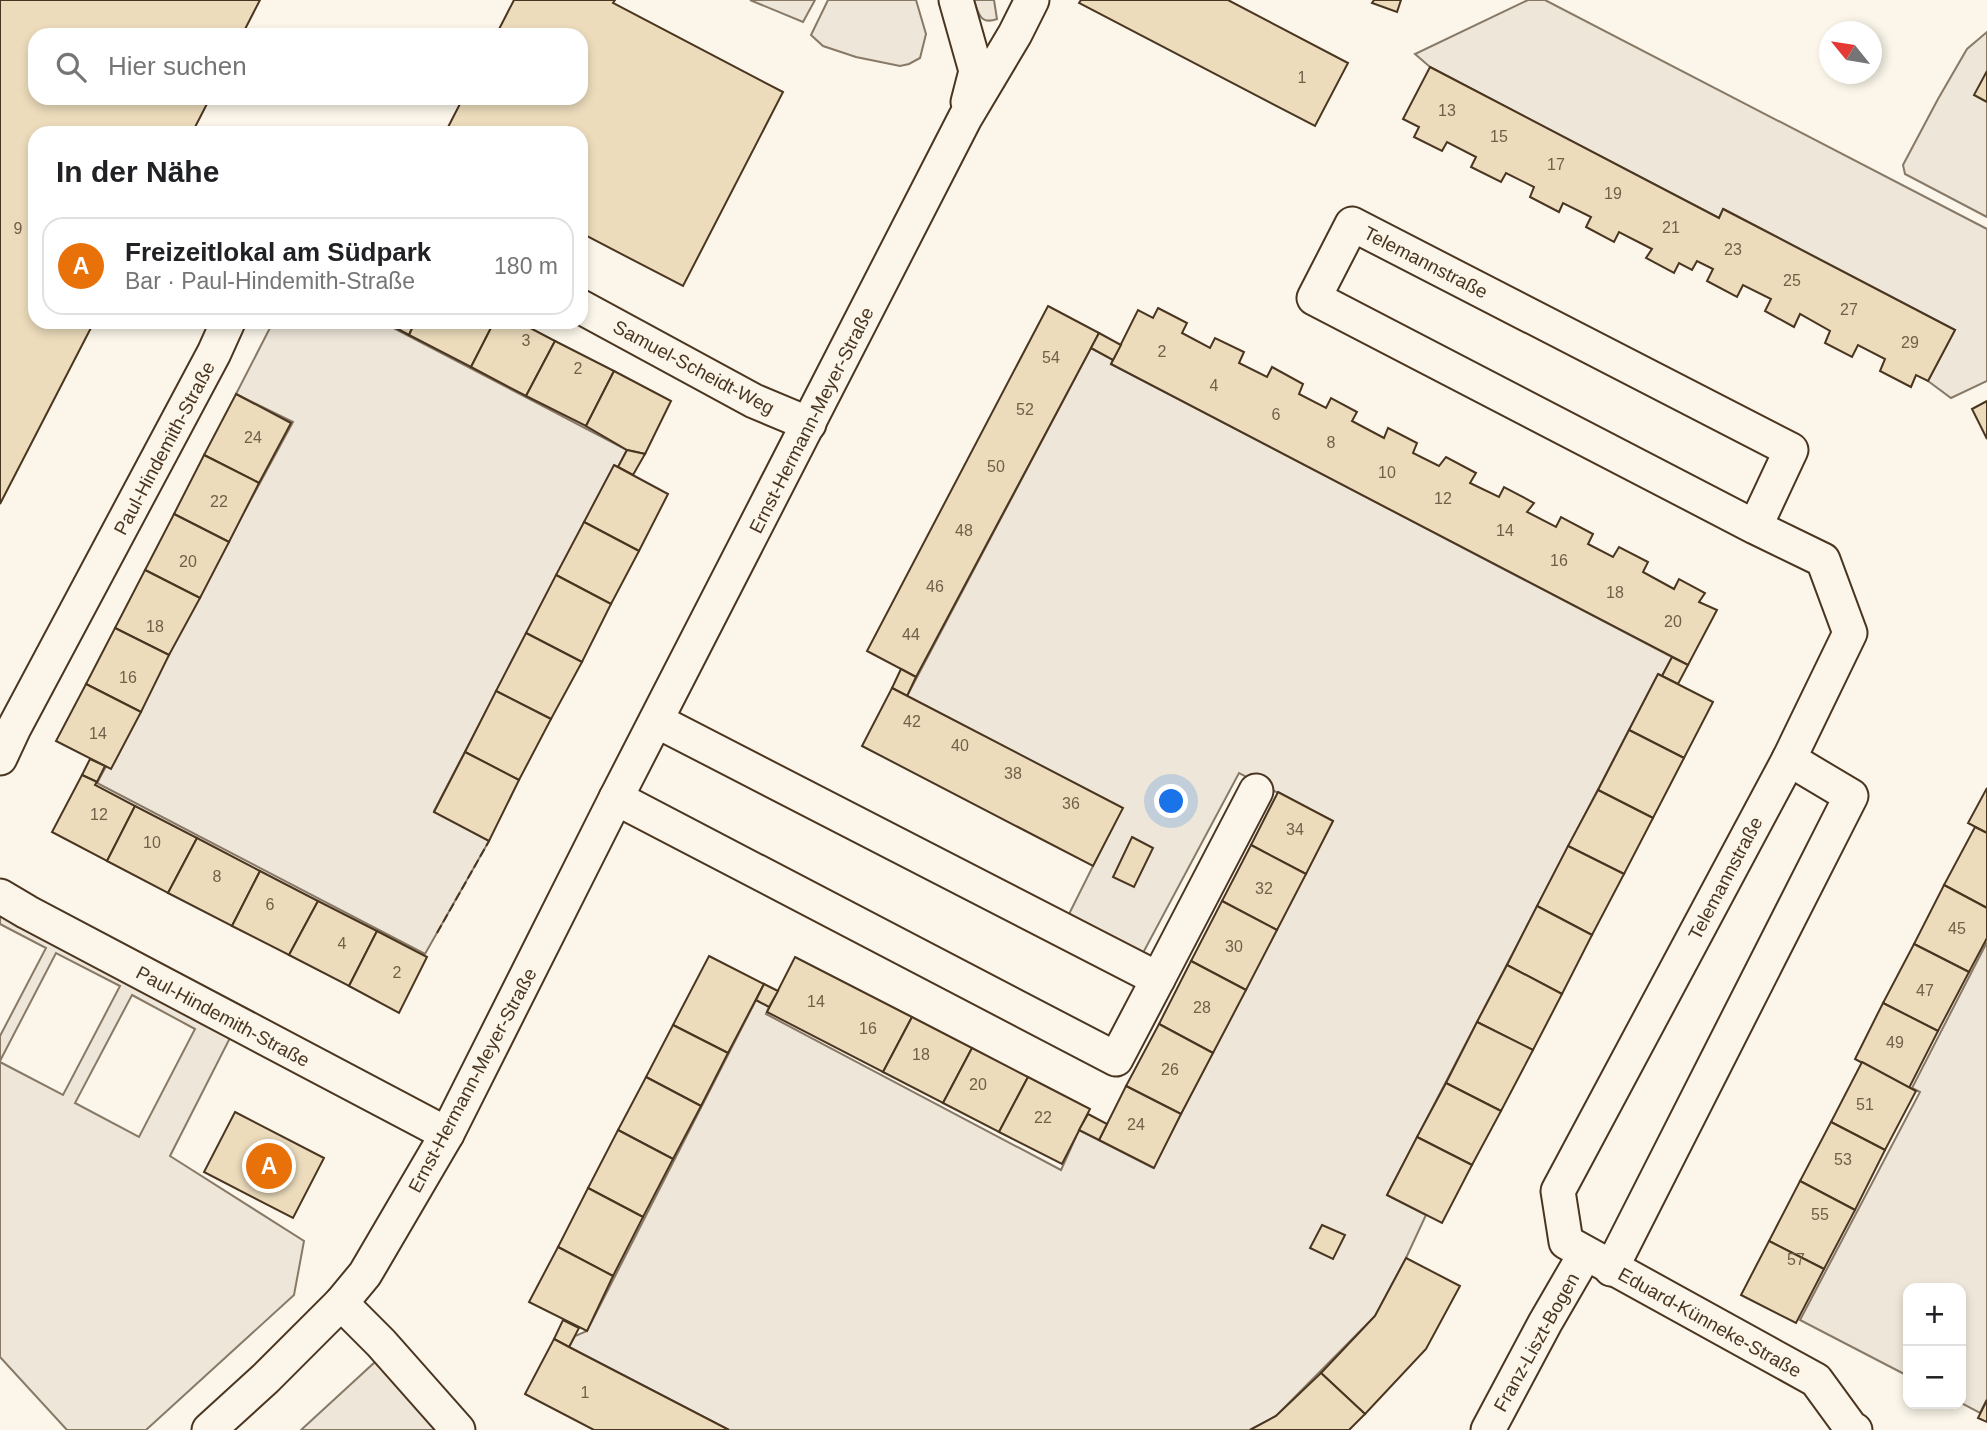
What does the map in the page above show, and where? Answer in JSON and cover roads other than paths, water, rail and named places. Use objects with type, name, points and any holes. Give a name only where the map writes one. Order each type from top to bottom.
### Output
[{"type":"street","name":"Ernst-Hermann-Meyer-Straße","points":[[956,0],[976,71],[964,118]]},
{"type":"street","name":"Ernst-Hermann-Meyer-Straße","points":[[209,1430],[341,1303],[365,1274],[447,1134],[964,118],[1015,34],[1032,0]]},
{"type":"street","name":"Telemannstraße","points":[[1598,1261],[1566,1242],[1558,1191],[1789,759],[1850,633],[1823,560],[1755,527],[1314,298],[1352,224],[1791,450],[1755,527]]},
{"type":"street","name":"Samuel-Scheidt-Weg","points":[[588,311],[754,401],[809,424]]},
{"type":"street","name":"Paul-Hindemith-Straße","points":[[0,758],[13,728],[225,329]]},
{"type":"street","points":[[657,721],[1158,979]]},
{"type":"street","name":"Franz-Liszt-Bogen","points":[[1488,1430],[1545,1323],[1598,1261],[1851,796],[1789,759]]},
{"type":"street","points":[[616,798],[1116,1059],[1256,791]]},
{"type":"street","name":"Paul-Hindemith-Straße","points":[[0,896],[447,1134]]},
{"type":"street","name":"Eduard-Künneke-Straße","points":[[1598,1261],[1816,1380],[1855,1430]]},
{"type":"street","points":[[341,1303],[381,1343],[458,1430]]},
{"type":"place","name":"Freizeitlokal am Südpark","points":[[269,1166]]}]
